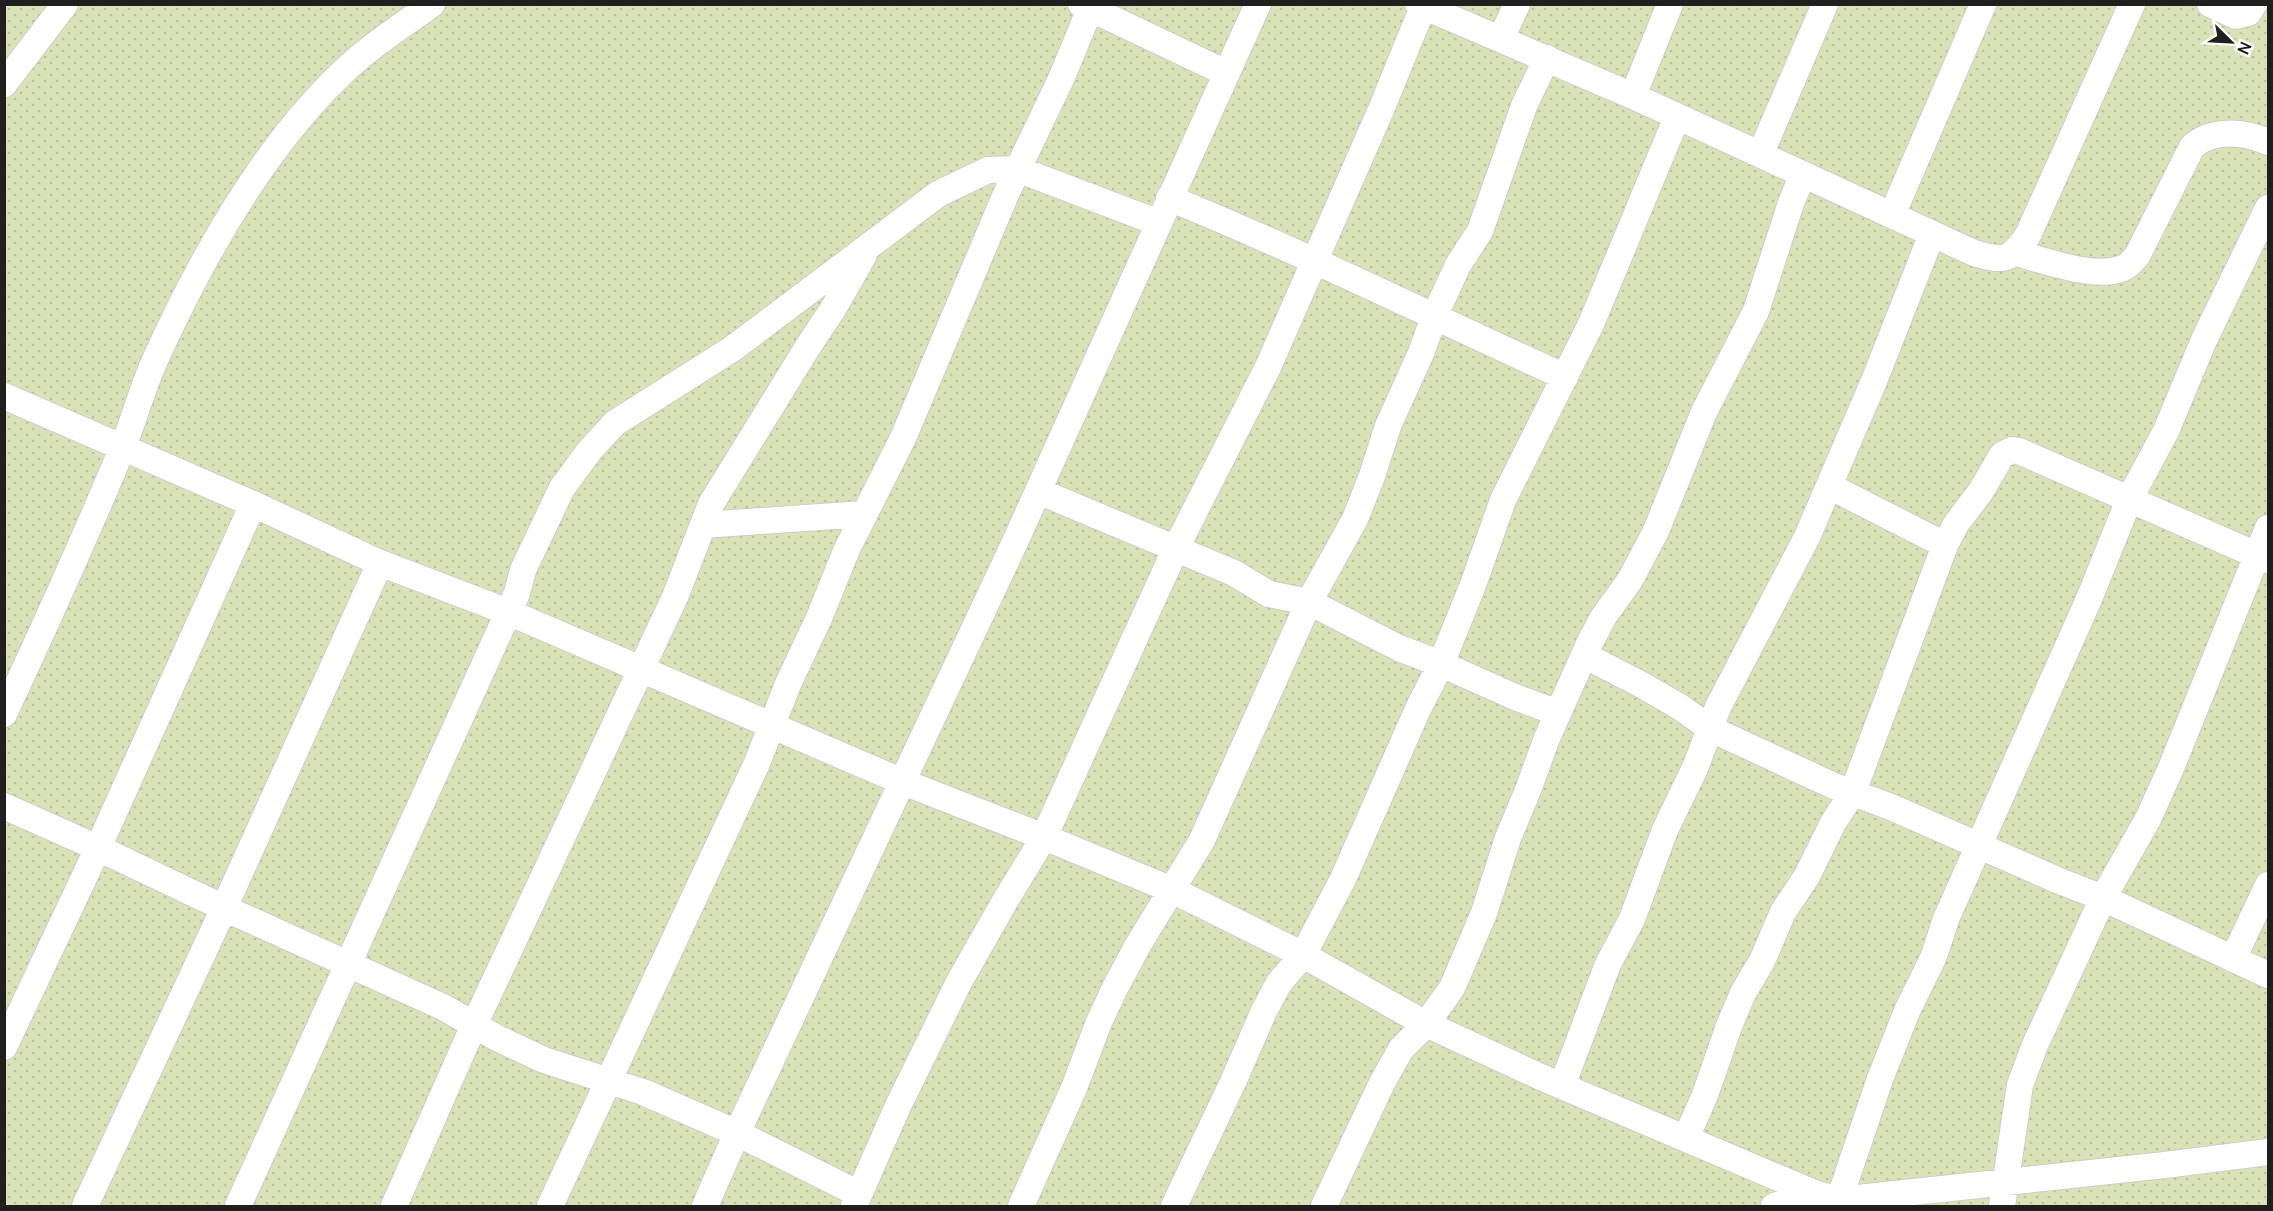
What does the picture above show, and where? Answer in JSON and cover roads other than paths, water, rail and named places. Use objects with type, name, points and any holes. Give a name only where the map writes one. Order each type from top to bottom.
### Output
[{"type":"street","points":[[4,714],[123,448],[154,362],[222,230],[276,148],[316,100],[355,61],[432,4]]},
{"type":"street","points":[[705,1206],[737,1133],[1038,491],[1258,4]]},
{"type":"street","points":[[1501,39],[1517,4]]},
{"type":"street","points":[[1633,96],[1670,4]]},
{"type":"street","points":[[1761,153],[1825,4]]},
{"type":"street","points":[[1892,215],[1983,4]]},
{"type":"street","points":[[2016,253],[2033,224],[2132,4]]},
{"type":"street","points":[[2210,4],[2223,12],[2243,16],[2254,4]]},
{"type":"street","points":[[4,806],[443,1007],[543,1060],[643,1092],[737,1133],[856,1200],[897,1106],[959,982],[1044,837],[1176,548],[1269,367],[1317,260],[1421,6],[1633,96],[1761,153],[1932,234],[1991,258],[2003,258],[2016,253],[2089,270],[2107,271],[2123,268],[2140,250],[2192,147],[2200,139],[2210,135],[2224,134],[2268,142]]},
{"type":"street","points":[[550,1206],[757,764],[771,725],[864,514],[903,438],[1017,169],[1061,79],[1086,7],[1226,73]]},
{"type":"street","points":[[4,84],[55,8]]},
{"type":"street","points":[[1022,1206],[1115,988],[1137,945],[1202,840],[1309,602],[1355,519],[1388,426],[1458,265],[1480,231],[1524,106],[1547,58]]},
{"type":"street","points":[[1174,1206],[1264,1011],[1280,982],[1303,955],[1343,879],[1418,709],[1441,664],[1473,585],[1503,501],[1591,324],[1677,117]]},
{"type":"street","points":[[238,1206],[517,593],[523,570],[562,488],[590,450],[615,423],[732,349],[938,194],[988,170],[1017,169],[1159,223]]},
{"type":"street","points":[[1324,1206],[1401,1048],[1426,1024],[1452,988],[1484,913],[1508,838],[1558,713],[1604,616],[1630,580],[1656,531],[1704,412],[1756,311],[1791,203],[1803,174]]},
{"type":"street","points":[[1169,198],[1317,260],[1434,317],[1565,376]]},
{"type":"street","points":[[1839,1200],[1880,1079],[1907,1011],[1934,956],[1946,919],[2089,599],[2129,500],[2166,431],[2204,340],[2268,208]]},
{"type":"street","points":[[1562,1086],[1608,964],[1632,919],[1665,830],[1695,768],[1718,707],[1807,537],[1874,381],[1932,234]]},
{"type":"street","points":[[394,1206],[474,1025],[675,597],[711,504],[809,345],[834,309],[870,244]]},
{"type":"street","points":[[4,396],[253,504],[380,563],[508,612],[903,782],[1172,890],[1303,955],[1426,1024],[1562,1086],[1814,1193],[1839,1200],[2268,1152]]},
{"type":"street","points":[[1686,1138],[1705,1095],[1743,993],[1762,961],[1783,912],[1807,876],[1833,823],[1853,792],[1945,545],[1956,524],[1981,491],[2002,455],[2012,450],[2263,558]]},
{"type":"street","points":[[1829,486],[1945,545]]},
{"type":"street","points":[[1038,491],[1234,573],[1269,594],[1309,602],[1399,648],[1558,713]]},
{"type":"street","points":[[4,1047],[98,848],[253,504]]},
{"type":"street","points":[[703,525],[864,514]]},
{"type":"street","points":[[2002,1206],[2020,1085],[2035,1045],[2103,898],[2148,819],[2171,768],[2263,558],[2268,528]]},
{"type":"street","points":[[85,1206],[224,908],[380,563]]},
{"type":"street","points":[[1584,655],[1652,690],[1710,729],[2103,898],[2268,975]]},
{"type":"street","points":[[2233,959],[2268,885]]},
{"type":"street","points":[[1774,1206],[1814,1193]]}]
